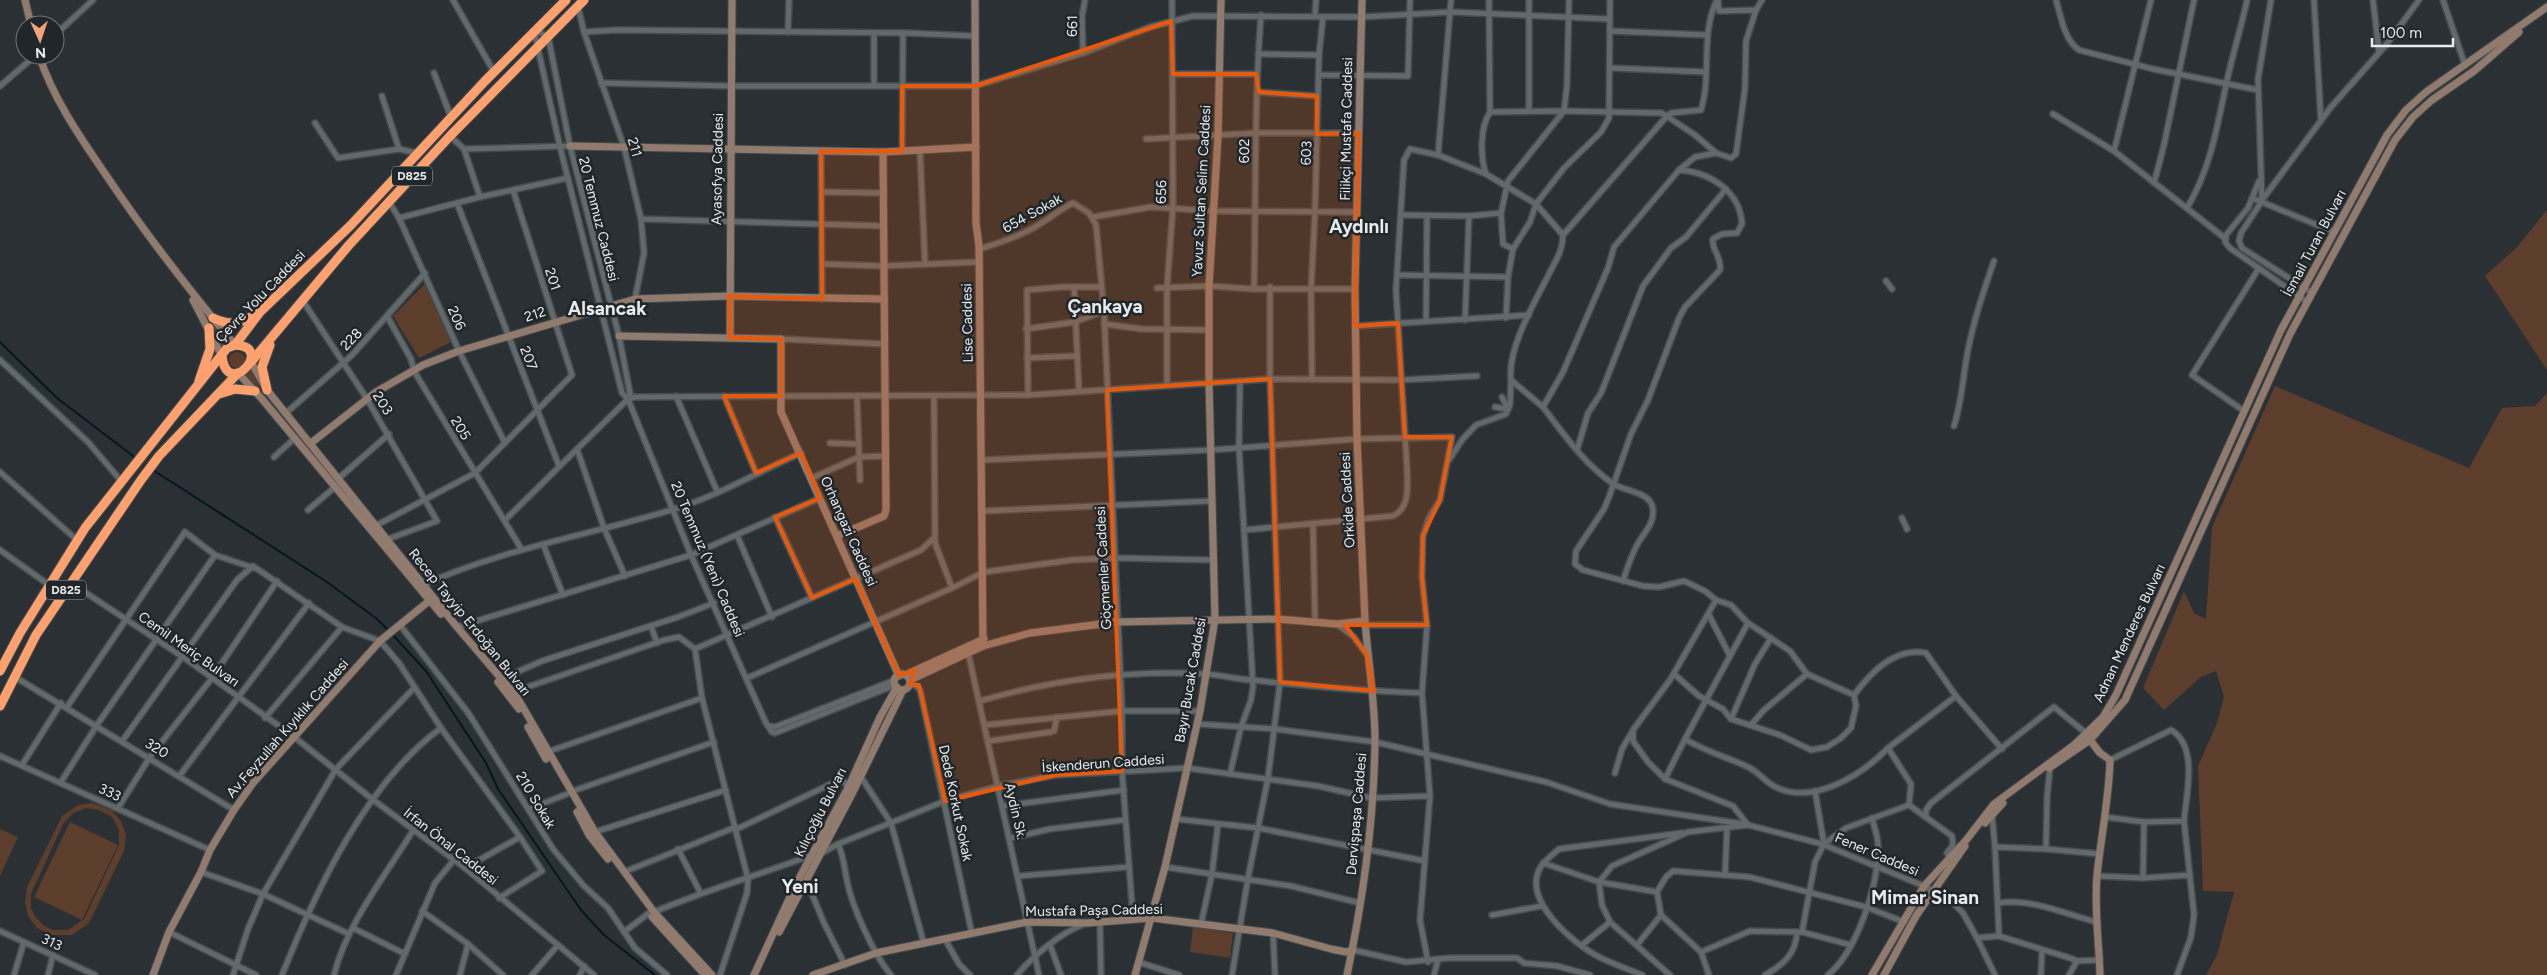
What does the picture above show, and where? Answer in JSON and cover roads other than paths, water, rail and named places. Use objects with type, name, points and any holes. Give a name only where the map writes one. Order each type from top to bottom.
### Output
[{"type":"highway","name":"Çevre Yolu Caddesi","points":[[0,671],[20,633],[77,540],[227,348],[235,345],[260,312],[351,225],[534,30],[566,0]]},
{"type":"highway","name":"D825","points":[[251,362],[348,245],[450,136],[539,48],[548,36],[581,3]]},
{"type":"highway","points":[[213,318],[224,323],[236,324],[242,323],[260,312]]},
{"type":"highway","points":[[197,386],[210,349],[209,328]]},
{"type":"highway","points":[[267,390],[262,367],[265,354],[278,329]]},
{"type":"highway","points":[[222,356],[227,370],[238,373],[246,370],[251,362],[248,349],[235,345]]},
{"type":"highway","name":"D825","points":[[0,706],[36,635],[141,480],[159,456],[238,373]]},
{"type":"highway","points":[[217,395],[235,389],[255,391]]},
{"type":"street","points":[[25,0],[29,15]]},
{"type":"street","points":[[65,26],[93,0]]},
{"type":"street","points":[[453,0],[474,40],[494,72]]},
{"type":"street","name":"Ayasofya Caddesi","points":[[730,338],[729,223],[732,0]]},
{"type":"street","points":[[788,0],[788,32]]},
{"type":"street","name":"Lise Caddesi","points":[[974,0],[976,223],[979,249],[983,460],[984,643]]},
{"type":"street","name":"661","points":[[1083,53],[1082,16],[1085,0]]},
{"type":"street","name":"656","points":[[1167,384],[1167,287],[1173,207],[1172,0]]},
{"type":"street","name":"Yavuz Sultan Selim Caddesi","points":[[1209,383],[1209,286],[1218,136],[1219,14],[1221,0]]},
{"type":"street","points":[[1315,16],[1316,0]]},
{"type":"street","name":"Filikçi Mustafa Caddesi","points":[[1356,379],[1355,289],[1362,0]]},
{"type":"street","points":[[1319,75],[1408,76],[1410,0]]},
{"type":"street","points":[[1438,155],[1451,0]]},
{"type":"street","points":[[1486,174],[1482,163],[1485,120],[1490,112],[1489,0]]},
{"type":"street","points":[[1528,111],[1529,0]]},
{"type":"street","points":[[1513,249],[1503,244],[1501,213],[1508,181],[1564,111],[1569,0]]},
{"type":"street","points":[[1506,318],[1508,277],[1513,249],[1530,222],[1536,204],[1564,168],[1601,132],[1609,118],[1610,0]]},
{"type":"street","points":[[1718,0],[1719,11],[1756,10]]},
{"type":"street","points":[[1447,463],[1470,430],[1484,422],[1502,417],[1508,409],[1511,380],[1509,366],[1529,315],[1563,249],[1564,235],[1667,116],[1671,113],[1701,110],[1706,72],[1707,35],[1711,12],[1718,0]]},
{"type":"street","points":[[1542,407],[1563,372],[1608,268],[1614,247],[1679,170],[1694,157],[1716,154],[1732,158],[1736,154],[1744,88],[1746,41],[1756,10],[1762,0]]},
{"type":"street","points":[[2056,0],[2072,45],[2079,50],[2258,90]]},
{"type":"street","points":[[2114,151],[2151,0]]},
{"type":"street","points":[[2154,183],[2164,145],[2194,0]]},
{"type":"street","points":[[2187,208],[2194,196],[2214,146],[2226,84],[2247,0]]},
{"type":"street","points":[[2262,201],[2259,180],[2258,79],[2271,0]]},
{"type":"street","points":[[2314,0],[2321,121]]},
{"type":"street","points":[[2373,0],[2379,52]]},
{"type":"street","points":[[2312,293],[2242,248],[2239,241],[2241,233],[2274,181],[2331,106],[2379,52],[2419,0]]},
{"type":"street","points":[[2443,0],[2465,65]]},
{"type":"street","name":"211","points":[[581,3],[584,32],[624,147],[640,219],[644,254],[635,299]]},
{"type":"street","name":"İsmail Turan Bulvarı","points":[[2180,552],[2281,330],[2387,135],[2406,110],[2426,92],[2547,7]]},
{"type":"street","name":"İsmail Turan Bulvarı","points":[[2190,556],[2290,334],[2395,140],[2413,117],[2432,100],[2474,71],[2547,7]]},
{"type":"street","points":[[601,83],[731,86],[975,86],[1083,53],[1150,27],[1193,16],[1219,14],[1362,17],[1409,16],[1450,12],[1609,19]]},
{"type":"street","name":"602","points":[[1254,289],[1256,133],[1259,92],[1256,74],[1261,15]]},
{"type":"street","name":"603","points":[[1312,379],[1310,290],[1315,212],[1317,96],[1322,17]]},
{"type":"street","points":[[534,30],[548,36]]},
{"type":"street","name":"20 Temmuz Caddesi","points":[[534,30],[560,147],[622,393],[628,399],[630,393],[619,336],[570,146],[548,36]]},
{"type":"street","points":[[584,32],[616,30],[903,33],[975,36]]},
{"type":"street","points":[[1610,31],[1707,35]]},
{"type":"street","points":[[874,33],[874,86]]},
{"type":"street","points":[[902,151],[903,33]]},
{"type":"street","points":[[1258,54],[1319,55]]},
{"type":"street","points":[[0,86],[24,65]]},
{"type":"street","points":[[43,65],[45,74],[86,146],[138,222],[186,286],[235,345]]},
{"type":"street","points":[[1610,68],[1706,72]]},
{"type":"street","points":[[434,73],[451,117]]},
{"type":"street","points":[[1173,74],[1256,74]]},
{"type":"street","points":[[1259,92],[1317,96]]},
{"type":"street","points":[[382,96],[399,149]]},
{"type":"street","points":[[1490,112],[1653,112],[1667,116],[1695,135],[1716,154]]},
{"type":"street","points":[[2053,114],[2114,151],[2226,239],[2225,242],[2230,248],[2307,302]]},
{"type":"street","points":[[315,123],[338,158],[399,149],[417,153]]},
{"type":"street","points":[[1146,139],[1256,133],[1359,133]]},
{"type":"street","points":[[450,136],[464,148],[480,197]]},
{"type":"street","points":[[464,148],[570,146],[883,152],[976,147]]},
{"type":"street","points":[[1244,530],[1393,516],[1405,505],[1407,494],[1398,322],[1398,275],[1404,160],[1410,149],[1438,155],[1486,174],[1536,204],[1564,235]]},
{"type":"street","points":[[821,151],[822,299]]},
{"type":"street","points":[[920,151],[925,264]]},
{"type":"street","points":[[837,536],[884,516],[883,152]]},
{"type":"street","points":[[1679,170],[1696,171],[1709,177],[1726,189],[1739,207],[1742,224],[1736,233],[1722,234],[1713,239],[1712,244],[1721,262],[1720,270],[1685,308],[1679,318],[1648,400],[1631,434],[1604,509],[1576,551],[1576,564],[1583,570],[1623,581],[1659,587],[1684,580],[1705,591],[1716,600],[1731,605],[1748,623],[1790,651],[1807,674],[1854,695]]},
{"type":"street","points":[[399,218],[457,202],[568,178]]},
{"type":"street","points":[[2226,239],[2248,208],[2259,180]]},
{"type":"street","points":[[1577,450],[1588,413],[1601,393],[1643,286],[1671,248],[1686,237],[1726,189]]},
{"type":"street","name":"201","points":[[513,190],[572,375],[538,410]]},
{"type":"street","points":[[822,192],[884,193]]},
{"type":"street","points":[[2252,198],[2334,232]]},
{"type":"street","name":"206","points":[[388,202],[399,218],[459,351],[505,442]]},
{"type":"street","name":"207","points":[[457,202],[559,466]]},
{"type":"street","name":"654 Sokak","points":[[979,249],[1003,242],[1040,224],[1060,209],[1073,203],[1092,217]]},
{"type":"street","points":[[1092,217],[1150,207],[1212,211],[1357,212]]},
{"type":"street","points":[[1402,215],[1469,216],[1501,213]]},
{"type":"street","points":[[1426,322],[1427,216]]},
{"type":"street","points":[[1466,320],[1469,216]]},
{"type":"street","name":"Göçmenler Caddesi","points":[[1092,217],[1096,225],[1104,311],[1122,711],[1122,771],[1133,918]]},
{"type":"street","points":[[640,219],[884,226]]},
{"type":"street","points":[[1954,426],[1959,411],[1968,349],[1994,261]]},
{"type":"street","points":[[823,264],[882,266],[978,262]]},
{"type":"street","points":[[2244,411],[2192,375],[2261,270],[2269,265]]},
{"type":"street","name":"228","points":[[286,413],[342,362],[387,316],[425,273]]},
{"type":"street","points":[[1398,275],[1508,277]]},
{"type":"street","points":[[1886,281],[1892,289]]},
{"type":"street","points":[[186,286],[222,356]]},
{"type":"street","points":[[1157,288],[1209,286],[1254,289],[1270,287],[1310,290],[1355,289]]},
{"type":"street","points":[[1074,287],[1079,391]]},
{"type":"street","points":[[1028,395],[1027,290],[1101,287]]},
{"type":"street","points":[[1232,975],[1248,878],[1268,778],[1280,682],[1270,379],[1270,287]]},
{"type":"street","name":"212","points":[[311,443],[368,398],[414,371],[459,351],[610,305],[635,299],[729,296],[884,299]]},
{"type":"street","name":"203","points":[[302,301],[368,398],[437,521],[388,539]]},
{"type":"street","points":[[1026,329],[1075,322],[1104,311]]},
{"type":"street","points":[[1355,326],[1398,322],[1506,318],[1529,315]]},
{"type":"street","name":"205","points":[[387,316],[412,359],[414,371],[522,550]]},
{"type":"street","points":[[1104,324],[1168,330],[1208,330]]},
{"type":"street","points":[[619,336],[781,339],[883,344]]},
{"type":"street","name":"Orhangazi Caddesi","points":[[781,339],[781,412],[902,682]]},
{"type":"street","points":[[1027,358],[1077,356]]},
{"type":"street","points":[[0,360],[88,442],[122,482]]},
{"type":"street","name":"Recep Tayyip Erdoğan Bulvarı","points":[[251,362],[267,390],[457,627],[513,692],[590,835],[704,975]]},
{"type":"street","name":"Recep Tayyip Erdoğan Bulvarı","points":[[238,373],[295,438],[518,707],[537,745],[568,793],[651,912],[712,975]]},
{"type":"street","points":[[505,520],[628,399],[635,397],[1028,395],[1167,384],[1270,379],[1401,380],[1478,376]]},
{"type":"street","name":"Orkide Caddesi","points":[[1356,379],[1365,623]]},
{"type":"street","points":[[1511,380],[1542,407],[1600,475],[1614,485],[1639,493],[1651,503],[1653,508],[1652,521],[1634,553],[1623,581]]},
{"type":"street","points":[[1230,774],[1241,727],[1251,700],[1252,680],[1247,620],[1239,448],[1240,381]]},
{"type":"street","name":"Bayır Bucak Caddesi","points":[[1135,975],[1152,918],[1176,819],[1200,711],[1215,619],[1209,383]]},
{"type":"street","points":[[676,396],[717,491]]},
{"type":"street","points":[[724,396],[756,473]]},
{"type":"street","points":[[857,396],[860,480]]},
{"type":"street","points":[[934,396],[934,538],[952,588]]},
{"type":"street","points":[[1502,397],[1508,409]]},
{"type":"street","name":"20 Temmuz (Yeni) Caddesi","points":[[628,399],[691,555],[769,726],[775,727],[902,682]]},
{"type":"street","points":[[1495,407],[1508,409]]},
{"type":"street","points":[[377,525],[475,473],[538,410]]},
{"type":"street","points":[[339,478],[389,434]]},
{"type":"street","points":[[983,460],[1211,450],[1357,439],[1452,436],[1440,500],[1428,518],[1423,536],[1422,577],[1427,625],[1422,693],[1429,753],[1430,796],[1420,920],[1428,962]]},
{"type":"street","points":[[274,457],[295,438]]},
{"type":"street","points":[[830,443],[859,444]]},
{"type":"street","points":[[577,449],[604,528],[625,576]]},
{"type":"street","points":[[423,585],[443,576],[522,550],[673,509],[801,453]]},
{"type":"street","points":[[812,478],[859,457],[885,456]]},
{"type":"street","points":[[0,472],[77,540]]},
{"type":"street","points":[[308,510],[335,487]]},
{"type":"street","points":[[457,627],[563,596],[691,555],[820,498]]},
{"type":"street","points":[[983,511],[1212,501]]},
{"type":"street","points":[[776,517],[812,598]]},
{"type":"street","points":[[1902,518],[1907,529]]},
{"type":"street","points":[[1313,524],[1315,622]]},
{"type":"street","points":[[67,707],[185,532],[215,555],[254,568],[310,603],[342,627],[380,641],[394,657],[441,728],[520,836],[542,871],[499,898]]},
{"type":"street","points":[[737,534],[772,617]]},
{"type":"street","points":[[696,649],[921,550],[934,538]]},
{"type":"street","points":[[543,544],[563,596]]},
{"type":"street","points":[[0,550],[49,586]]},
{"type":"street","name":"Adnan Menderes Bulvarı","points":[[1872,975],[1924,886],[1994,804],[2088,737],[2103,717],[2116,695],[2180,552]]},
{"type":"street","points":[[61,782],[97,725],[215,555]]},
{"type":"street","name":"Adnan Menderes Bulvarı","points":[[1884,975],[1932,891],[1997,808],[2034,777],[2088,737],[2125,700],[2190,556]]},
{"type":"street","points":[[747,678],[876,622],[984,572],[1072,560],[1114,558],[1213,560]]},
{"type":"street","points":[[123,740],[237,580],[254,568]]},
{"type":"street","points":[[118,808],[150,757],[212,678],[277,582]]},
{"type":"street","name":"Cemil Meriç Bulvarı","points":[[72,583],[183,657],[265,718],[293,736]]},
{"type":"street","points":[[1616,772],[1622,749],[1633,730],[1674,674],[1716,600]]},
{"type":"street","name":"Av.Feyzullah Kıyıklık Caddesi","points":[[154,975],[169,932],[201,872],[210,850],[234,810],[293,736],[380,641],[429,601]]},
{"type":"street","points":[[180,775],[310,603]]},
{"type":"street","points":[[501,679],[542,661],[651,626],[714,603]]},
{"type":"street","points":[[1709,615],[1730,656]]},
{"type":"street","points":[[902,682],[984,643],[1030,633],[1117,622],[1277,619],[1337,624],[1427,625]]},
{"type":"street","name":"Dervişpaşa Caddesi","points":[[1348,975],[1360,903],[1375,742],[1374,692],[1367,655],[1365,623]]},
{"type":"street","points":[[1665,779],[1704,700],[1748,623]]},
{"type":"street","name":"Dervişpaşa Caddesi","points":[[1337,624],[1354,637],[1367,655]]},
{"type":"street","name":"210 Sokak","points":[[400,625],[470,714],[553,849],[584,886],[608,908],[635,948],[667,975]]},
{"type":"street","points":[[651,626],[657,643]]},
{"type":"street","points":[[265,718],[342,627]]},
{"type":"street","points":[[513,692],[680,637],[696,649],[702,698],[737,828],[748,879],[747,894],[720,975]]},
{"type":"street","points":[[1731,719],[1755,664],[1770,638]]},
{"type":"street","points":[[902,682],[984,643]]},
{"type":"street","points":[[1854,695],[1884,662],[1913,651],[1926,653],[1956,696],[2002,749]]},
{"type":"street","name":"Aydin Sk.","points":[[968,652],[1004,806],[1039,975]]},
{"type":"street","points":[[980,701],[1016,691],[1119,676],[1207,674],[1374,692],[1422,693]]},
{"type":"street","points":[[1674,674],[1704,700],[1722,709],[1731,719],[1780,735],[1811,750],[1827,747],[1841,738],[1851,728],[1856,706],[1854,695]]},
{"type":"street","points":[[1752,725],[1764,710],[1807,674]]},
{"type":"street","points":[[15,676],[61,703],[22,766]]},
{"type":"street","name":"Kılıçoğlu Bulvarı","points":[[754,975],[795,886],[861,777],[902,682]]},
{"type":"street","name":"Kılıçoğlu Bulvarı","points":[[758,975],[806,880],[815,855],[880,717],[902,682]]},
{"type":"street","name":"Dede Korkut Sokak","points":[[902,682],[915,685],[920,690],[972,934]]},
{"type":"street","points":[[233,975],[248,929],[263,894],[336,769],[414,688]]},
{"type":"street","points":[[1685,739],[1698,747],[1750,768],[1772,785],[1786,790],[1815,791],[1831,787],[1865,768],[1956,696]]},
{"type":"street","points":[[547,752],[702,698]]},
{"type":"street","name":"320","points":[[61,703],[234,810]]},
{"type":"street","points":[[1926,815],[1926,810],[1930,803],[2054,707],[2088,737],[2110,760],[2097,876],[2096,922],[2100,975]]},
{"type":"street","points":[[986,726],[1122,711],[1200,711]]},
{"type":"street","points":[[989,741],[1051,732],[1054,730],[1057,717]]},
{"type":"street","points":[[1197,724],[1275,729],[1375,742],[1429,753],[1546,782],[1610,804],[1748,824],[1824,844]]},
{"type":"street","points":[[282,975],[307,914],[372,799],[400,765],[441,728]]},
{"type":"street","points":[[1633,730],[1633,741],[1648,762],[1665,779],[1733,806],[1748,824]]},
{"type":"street","points":[[2110,760],[2171,730],[2183,742],[2188,757],[2184,822],[2194,915],[2191,937],[2177,975]]},
{"type":"street","name":"İrfan Önal Caddesi","points":[[293,736],[372,799],[466,868],[499,898],[594,975]]},
{"type":"street","points":[[529,809],[568,793],[714,742]]},
{"type":"street","points":[[1888,748],[1911,784],[1909,805]]},
{"type":"street","name":"333","points":[[0,756],[210,850]]},
{"type":"street","points":[[2046,849],[2046,798],[2050,767]]},
{"type":"street","name":"İskenderun Caddesi","points":[[624,932],[651,912],[700,892],[748,879],[815,855],[945,801],[999,786],[1056,775],[1187,768],[1268,778],[1371,798],[1430,796]]},
{"type":"street","points":[[861,777],[891,823],[924,944]]},
{"type":"street","points":[[624,872],[678,849],[737,828],[839,780],[844,781],[848,788]]},
{"type":"street","points":[[594,832],[726,790]]},
{"type":"street","points":[[1004,806],[1124,790]]},
{"type":"street","points":[[1815,791],[1824,844]]},
{"type":"street","points":[[1824,844],[1846,828],[1909,805],[1926,815],[1952,836],[1953,845],[1947,853],[1950,857]]},
{"type":"street","points":[[1992,815],[1999,903],[1999,936]]},
{"type":"street","points":[[2105,817],[2144,822],[2184,822]]},
{"type":"street","points":[[1828,975],[1839,966],[1851,946],[1866,907],[1877,866],[1878,843],[1872,818]]},
{"type":"street","points":[[1176,819],[1258,828],[1366,851],[1425,861]]},
{"type":"street","points":[[1011,838],[1050,829],[1126,820]]},
{"type":"street","points":[[2143,878],[2144,822]]},
{"type":"street","points":[[1201,924],[1212,874],[1218,824]]},
{"type":"street","points":[[1642,975],[1599,956],[1582,945],[1549,916],[1542,906],[1536,882],[1543,863],[1559,849],[1748,824]]},
{"type":"street","points":[[1725,875],[1727,828]]},
{"type":"street","points":[[334,975],[338,958],[349,934],[414,829]]},
{"type":"street","points":[[1670,975],[1610,922],[1602,906],[1599,882],[1612,866],[1688,832]]},
{"type":"street","points":[[466,868],[520,836]]},
{"type":"street","points":[[838,844],[844,856],[847,882],[853,900],[876,954],[891,975]]},
{"type":"street","name":"Fener Caddesi","points":[[1765,975],[1782,966],[1796,946],[1810,891],[1815,862],[1824,844],[1924,886],[1950,900],[1963,913],[1995,975]]},
{"type":"street","points":[[1995,847],[2100,854]]},
{"type":"street","points":[[678,849],[700,892]]},
{"type":"street","points":[[396,975],[422,911],[436,884],[453,860]]},
{"type":"street","points":[[1543,863],[1599,882],[1657,892]]},
{"type":"street","points":[[1019,876],[1128,867]]},
{"type":"street","points":[[1165,867],[1248,878],[1291,886],[1360,903]]},
{"type":"street","points":[[1709,975],[1701,952],[1661,914],[1657,892],[1666,877],[1673,871],[1749,877],[1810,891],[1866,907],[1904,922]]},
{"type":"street","points":[[201,872],[263,894],[349,934]]},
{"type":"street","points":[[2097,876],[2143,878],[2190,874]]},
{"type":"street","points":[[806,880],[824,923],[845,965]]},
{"type":"street","points":[[1999,903],[2010,902],[2031,905],[2096,922]]},
{"type":"street","points":[[1492,915],[1542,906]]},
{"type":"street","points":[[422,911],[468,944],[503,975]]},
{"type":"street","points":[[1637,945],[1661,914]]},
{"type":"street","name":"Mustafa Paşa Caddesi","points":[[813,975],[876,954],[1027,922],[1087,923],[1133,918],[1152,918],[1273,933],[1331,949],[1352,950],[1406,962],[1428,962],[1438,959],[1517,958],[1524,963],[1556,966],[1590,975]]},
{"type":"street","points":[[1100,922],[1101,975]]},
{"type":"street","points":[[1582,945],[1610,922]]},
{"type":"street","points":[[1017,975],[1050,945],[1073,929],[1087,923]]},
{"type":"street","points":[[353,928],[405,954]]},
{"type":"street","name":"313","points":[[0,931],[53,955],[83,972],[95,975]]},
{"type":"street","points":[[1701,952],[1750,931],[1799,932],[1851,946]]},
{"type":"street","points":[[169,932],[256,975]]},
{"type":"street","points":[[1273,933],[1275,975]]},
{"type":"street","points":[[1977,938],[1999,936],[2077,961],[2100,960]]},
{"type":"street","points":[[945,939],[959,964],[970,975]]},
{"type":"street","points":[[14,975],[24,942]]},
{"type":"street","points":[[460,975],[468,944]]},
{"type":"street","points":[[532,975],[558,945]]},
{"type":"street","points":[[1050,945],[1061,975]]},
{"type":"street","points":[[2041,975],[2042,950]]},
{"type":"street","points":[[48,975],[53,955]]},
{"type":"street","points":[[1434,975],[1438,959]]},
{"type":"street","points":[[2069,975],[2077,961]]},
{"type":"street","points":[[1138,962],[1179,975]]},
{"type":"street","points":[[580,975],[584,966]]},
{"type":"waterway","points":[[0,342],[57,398],[137,459]]},
{"type":"waterway","points":[[153,470],[327,582],[377,619],[388,630]]},
{"type":"waterway","points":[[392,634],[426,671],[486,763],[498,789],[581,910],[604,935],[655,975]]},
{"type":"district","name":"Aydınlı","points":[[1359,226]]},
{"type":"district","name":"Çankaya","points":[[1105,306]]},
{"type":"district","name":"Alsancak","points":[[607,308]]},
{"type":"district","name":"Yeni","points":[[800,886]]},
{"type":"district","name":"Mimar Sinan","points":[[1925,897]]}]
